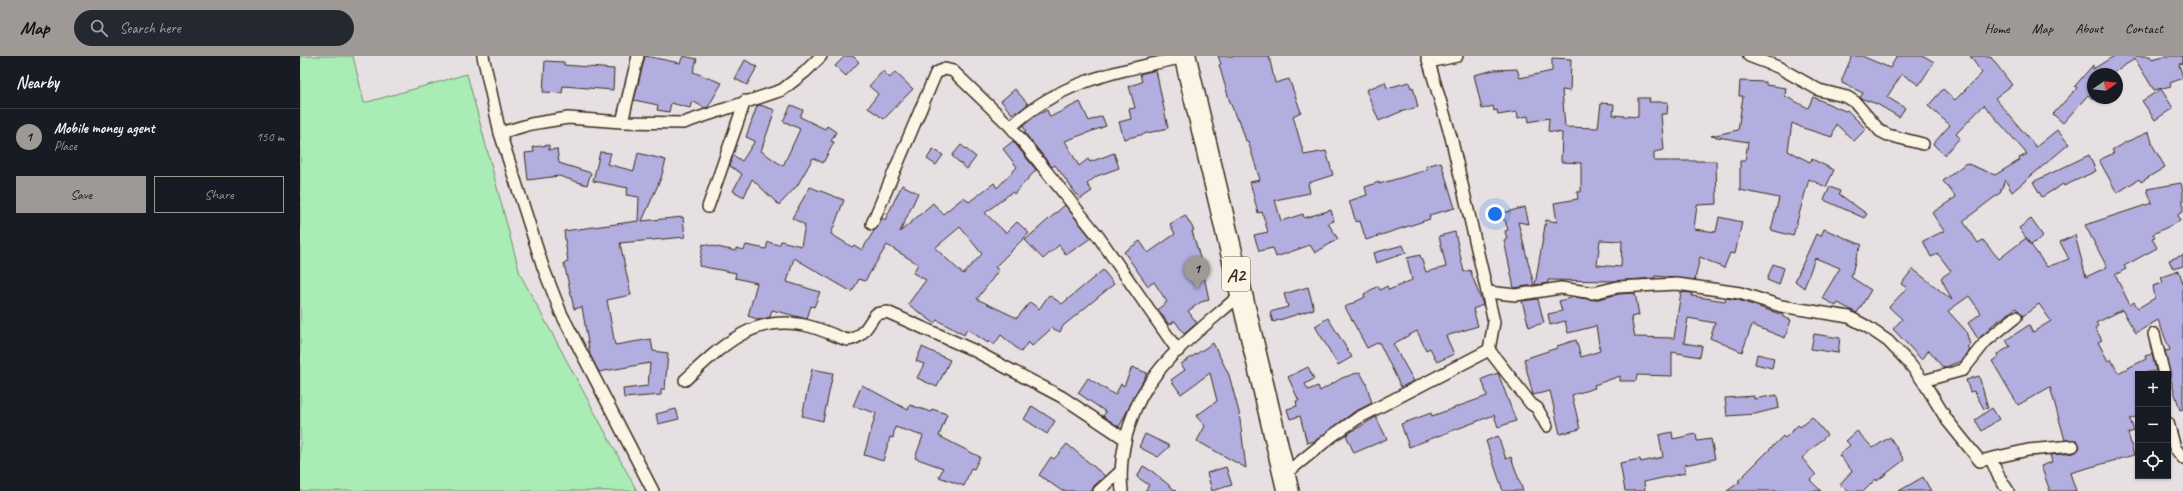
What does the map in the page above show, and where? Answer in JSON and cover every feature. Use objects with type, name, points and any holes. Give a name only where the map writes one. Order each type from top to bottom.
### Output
[{"type":"highway","name":"A2","points":[[1185,56],[1286,483]]},
{"type":"street","points":[[483,56],[500,133],[543,267],[561,313],[653,491]]},
{"type":"street","points":[[622,122],[638,56]]},
{"type":"street","points":[[500,133],[531,124],[568,118],[622,122],[684,123],[745,101],[782,90],[805,72],[821,56]]},
{"type":"street","points":[[1011,127],[1030,110],[1083,81],[1185,56]]},
{"type":"street","points":[[1456,56],[1451,59],[1428,59],[1450,136],[1494,322],[1489,350],[1531,404],[1537,408],[1547,426]]},
{"type":"street","points":[[1749,56],[1778,66],[1819,90],[1847,97],[1855,102],[1884,133],[1923,144]]},
{"type":"street","points":[[872,224],[936,73],[945,69],[953,71],[1011,127],[1098,236],[1178,351]]},
{"type":"street","points":[[708,207],[745,101]]},
{"type":"street","points":[[1487,292],[1516,295],[1561,288],[1593,293],[1618,288],[1677,284],[1740,293],[1781,306],[1849,317],[1866,326],[1888,341],[1910,363],[1947,420],[1980,461],[2028,450],[2073,446]]},
{"type":"street","points":[[1122,491],[1120,472],[1125,439],[1149,383],[1178,351],[1241,294]]},
{"type":"street","points":[[685,380],[719,349],[745,332],[759,327],[786,323],[805,326],[847,340],[853,340],[862,334],[876,314],[887,312],[966,346],[1062,397],[1125,439]]},
{"type":"street","points":[[1923,381],[1963,370],[1986,341],[2016,317]]},
{"type":"street","points":[[2154,334],[2163,371]]},
{"type":"street","points":[[1286,483],[1332,436],[1358,418],[1489,350]]},
{"type":"street","points":[[2171,432],[2176,448],[2183,458]]},
{"type":"street","points":[[1991,459],[1998,475],[2008,491]]},
{"type":"street","points":[[1099,491],[1120,472]]},
{"type":"green space","points":[[300,56],[353,56],[364,103],[467,74],[520,274],[637,491],[300,491]]},
{"type":"building","points":[[645,56],[680,63],[683,56],[697,59],[693,72],[722,83],[708,107],[705,108],[692,101],[690,108],[671,103],[669,112],[657,110],[658,105],[634,100]]},
{"type":"building","points":[[845,56],[853,56],[859,62],[846,76],[835,66]]},
{"type":"building","points":[[1218,56],[1269,56],[1275,83],[1289,79],[1301,112],[1293,116],[1304,155],[1326,151],[1333,175],[1308,183],[1310,193],[1275,200],[1281,221],[1303,214],[1304,218],[1331,210],[1334,221],[1328,223],[1338,239],[1315,253],[1310,245],[1276,257],[1273,248],[1259,251],[1254,235],[1268,232],[1262,212],[1258,213],[1250,182],[1260,180],[1248,141],[1246,141],[1239,119],[1237,120],[1229,99],[1219,65],[1221,64]]},
{"type":"building","points":[[1852,56],[1862,56],[1890,68],[1897,56],[1924,56],[1934,62],[1919,85],[1902,74],[1887,97],[1905,108],[1899,117],[1877,104],[1860,98],[1863,93],[1842,83],[1842,79]]},
{"type":"building","points":[[1970,56],[1990,56],[2012,85],[1995,98],[2036,147],[2057,130],[2069,144],[2012,192],[2005,180],[2000,193],[1963,221],[1978,243],[1983,240],[1999,259],[2026,238],[2047,267],[2069,259],[2060,242],[2075,235],[2086,277],[2107,267],[2085,225],[2152,203],[2147,189],[2181,183],[2183,192],[2183,212],[2178,214],[2180,221],[2153,234],[2155,237],[2152,238],[2157,248],[2124,266],[2126,269],[2115,275],[2130,305],[2134,302],[2138,308],[2155,298],[2153,286],[2163,283],[2161,277],[2179,271],[2183,283],[2183,409],[2180,410],[2171,380],[2171,371],[2169,371],[2165,351],[2170,350],[2158,320],[2136,333],[2122,310],[2096,323],[2098,326],[2095,328],[2102,340],[2098,342],[2108,361],[2111,359],[2118,373],[2146,359],[2145,356],[2152,354],[2156,371],[2135,371],[2135,417],[2130,419],[2134,431],[2128,433],[2134,455],[2070,473],[2076,491],[2050,491],[2041,466],[2052,462],[2050,455],[2074,453],[2080,446],[2076,440],[2065,440],[2050,387],[2018,405],[1992,361],[1998,357],[1997,354],[2010,347],[2006,340],[2029,325],[2033,332],[2051,321],[2039,304],[2023,316],[2016,308],[1990,327],[1991,328],[1978,339],[1968,323],[1981,313],[1969,296],[1948,311],[1966,331],[1970,345],[1967,347],[1970,350],[1961,361],[1943,368],[1929,350],[1922,360],[1893,329],[1902,319],[1889,307],[1907,288],[1901,284],[1913,269],[1952,300],[1941,278],[1951,271],[1938,254],[1931,257],[1923,241],[1944,231],[1932,213],[1956,197],[1943,181],[1966,163],[1995,175],[2027,154],[1984,105],[1956,134],[1960,138],[1944,155],[1933,144],[1950,125],[1928,106],[1943,89],[1955,100],[1982,73]]},
{"type":"building","points":[[2114,56],[2150,56],[2152,59],[2164,56],[2183,56],[2183,63],[2179,64],[2183,78],[2170,83],[2171,86],[2154,90],[2135,59],[2120,68],[2095,68]]},
{"type":"building","points":[[1552,58],[1571,59],[1570,91],[1562,90],[1565,127],[1598,128],[1601,103],[1614,104],[1613,115],[1638,117],[1638,98],[1650,98],[1649,102],[1668,102],[1667,114],[1661,114],[1664,150],[1654,152],[1654,161],[1716,161],[1717,204],[1697,205],[1694,229],[1716,232],[1719,217],[1742,222],[1735,254],[1730,253],[1724,268],[1700,257],[1695,280],[1655,276],[1655,278],[1614,281],[1548,280],[1548,283],[1535,285],[1546,220],[1557,222],[1554,203],[1578,199],[1577,192],[1581,192],[1581,163],[1561,162],[1562,133],[1548,131],[1549,118],[1529,122],[1528,116],[1518,118],[1517,112],[1498,115],[1497,110],[1494,111],[1493,106],[1482,109],[1474,75],[1494,70],[1517,69],[1520,78],[1552,71]],"holes":[[[1600,240],[1622,241],[1621,267],[1597,265]]]},
{"type":"building","points":[[745,60],[757,67],[747,85],[735,79]]},
{"type":"building","points":[[545,61],[564,62],[564,65],[614,69],[613,90],[563,86],[562,93],[543,92]]},
{"type":"building","points":[[1156,70],[1168,128],[1124,139],[1119,122],[1131,119],[1129,109],[1135,108],[1129,86],[1142,82],[1140,74]]},
{"type":"building","points":[[883,71],[890,78],[895,72],[913,89],[884,119],[868,108],[878,94],[869,86]]},
{"type":"building","points":[[2087,72],[2087,96],[2063,123],[2053,114],[2077,88],[2075,86]]},
{"type":"building","points":[[1740,81],[1766,82],[1766,85],[1786,88],[1785,96],[1808,108],[1813,97],[1845,111],[1847,110],[1866,129],[1854,141],[1836,124],[1832,137],[1792,123],[1788,151],[1810,162],[1812,159],[1834,170],[1826,187],[1809,179],[1793,236],[1771,230],[1779,198],[1740,190],[1740,161],[1745,161],[1748,142],[1711,136],[1738,130],[1743,96],[1739,96]]},
{"type":"building","points":[[1385,82],[1387,88],[1409,82],[1411,88],[1413,87],[1418,107],[1400,112],[1379,121],[1366,90]]},
{"type":"building","points":[[1015,89],[1028,104],[1017,113],[1016,111],[1012,114],[1001,101]]},
{"type":"building","points":[[2161,89],[2173,108],[2155,120],[2142,101]]},
{"type":"building","points":[[1080,102],[1089,121],[1102,116],[1106,126],[1065,141],[1079,166],[1088,159],[1090,162],[1114,153],[1119,168],[1097,176],[1087,184],[1092,191],[1080,199],[1055,165],[1052,167],[1024,132],[1026,131],[1023,126],[1035,116],[1047,110],[1050,117]]},
{"type":"building","points":[[760,105],[775,110],[761,151],[783,166],[800,129],[783,121],[791,105],[803,110],[800,117],[825,129],[827,126],[836,132],[831,141],[834,142],[823,163],[813,158],[797,186],[779,205],[752,179],[744,197],[733,191],[742,174],[730,166],[733,155],[742,161],[755,141],[746,137],[757,106]]},
{"type":"building","points":[[2149,132],[2153,146],[2165,167],[2141,182],[2139,179],[2117,193],[2099,160],[2114,153],[2112,150],[2126,142]]},
{"type":"building","points":[[1013,141],[1036,170],[1014,194],[1012,192],[985,213],[1006,233],[1017,222],[1029,233],[995,267],[999,270],[977,299],[1017,318],[1030,302],[1039,309],[1049,295],[1062,304],[1103,270],[1114,284],[1063,326],[1060,332],[1052,328],[1032,346],[1028,342],[1021,352],[1001,335],[994,345],[989,341],[988,343],[967,329],[964,335],[937,320],[934,323],[908,304],[926,280],[913,273],[918,264],[887,245],[865,281],[859,279],[852,292],[794,258],[787,282],[820,292],[814,307],[811,306],[807,319],[772,310],[770,317],[760,320],[748,316],[757,283],[735,278],[736,273],[699,266],[703,244],[736,251],[736,248],[744,250],[746,245],[766,249],[768,242],[779,245],[781,241],[801,246],[805,225],[792,218],[810,187],[844,200],[831,234],[852,247],[854,245],[862,250],[882,218],[885,220],[902,185],[918,193],[900,232],[933,203],[943,214],[964,197],[969,202],[994,183],[997,188],[1017,167],[1003,149]],"holes":[[[960,227],[982,254],[963,274],[935,248]]]},
{"type":"building","points":[[549,145],[549,150],[557,149],[559,163],[591,173],[587,185],[559,176],[528,180],[525,153],[534,152],[533,147]]},
{"type":"building","points":[[961,145],[976,157],[967,169],[952,156]]},
{"type":"building","points":[[933,149],[943,155],[936,165],[927,159]]},
{"type":"building","points":[[600,152],[611,153],[607,164],[634,171],[638,153],[666,160],[661,178],[642,221],[683,217],[685,237],[620,243],[631,295],[607,300],[615,345],[651,339],[653,351],[668,353],[665,389],[661,389],[661,395],[624,398],[623,389],[648,386],[650,363],[599,372],[590,355],[582,307],[574,309],[564,263],[568,262],[564,231],[638,221],[639,197],[626,195],[628,188],[593,181]]},
{"type":"building","points":[[2089,155],[2096,171],[2064,186],[2063,184],[2042,197],[2033,182]]},
{"type":"building","points":[[1441,162],[1455,208],[1429,215],[1430,219],[1366,240],[1360,221],[1356,222],[1349,201],[1367,195],[1365,187],[1427,170],[1426,166]]},
{"type":"building","points":[[1830,187],[1840,191],[1839,194],[1867,214],[1864,218],[1824,200]]},
{"type":"building","points":[[1065,205],[1091,238],[1066,255],[1059,245],[1043,259],[1025,240]]},
{"type":"building","points":[[1525,207],[1529,224],[1518,222],[1534,285],[1514,288],[1504,240],[1507,239],[1505,231],[1508,230],[1505,220],[1488,217]]},
{"type":"building","points":[[1185,215],[1194,230],[1192,231],[1204,271],[1209,300],[1201,302],[1188,311],[1197,323],[1184,334],[1175,321],[1169,325],[1158,309],[1167,302],[1154,282],[1148,286],[1124,252],[1140,241],[1148,253],[1175,234],[1170,224]]},
{"type":"building","points":[[2031,219],[2043,236],[2031,245],[2019,228]]},
{"type":"building","points":[[1824,229],[1862,245],[1857,254],[1851,277],[1871,290],[1857,313],[1838,303],[1836,306],[1822,298],[1840,268],[1815,258],[1804,288],[1795,281],[1816,234],[1821,236]]},
{"type":"building","points":[[1455,232],[1464,272],[1470,270],[1483,305],[1473,309],[1478,326],[1446,336],[1454,354],[1437,362],[1430,348],[1426,350],[1417,331],[1393,344],[1414,381],[1401,387],[1379,342],[1367,348],[1345,307],[1365,297],[1364,294],[1378,286],[1380,290],[1387,286],[1389,290],[1412,280],[1407,258],[1420,255],[1426,272],[1446,267],[1439,236]]},
{"type":"building","points":[[1403,245],[1406,253],[1376,263],[1373,253]]},
{"type":"building","points":[[2183,255],[2183,266],[2173,269],[2169,260]]},
{"type":"building","points":[[1773,264],[1784,268],[1779,285],[1767,280]]},
{"type":"building","points":[[1308,287],[1314,309],[1273,322],[1270,312],[1288,307],[1284,294]]},
{"type":"building","points":[[1681,292],[1692,293],[1692,296],[1725,301],[1726,298],[1738,300],[1783,315],[1783,317],[1791,320],[1785,338],[1752,325],[1742,352],[1710,338],[1715,323],[1688,318],[1684,343],[1702,346],[1700,357],[1672,352],[1672,376],[1637,375],[1636,381],[1620,381],[1620,376],[1594,385],[1595,388],[1572,395],[1580,429],[1560,434],[1550,391],[1533,395],[1524,359],[1576,340],[1581,357],[1600,351],[1596,326],[1568,333],[1565,321],[1550,325],[1548,314],[1562,311],[1559,301],[1574,297],[1594,300],[1619,294],[1635,293],[1639,315],[1631,317],[1635,337],[1674,338]]},
{"type":"building","points":[[1538,299],[1544,323],[1529,327],[1522,301]]},
{"type":"building","points":[[1328,318],[1352,357],[1338,365],[1315,326]]},
{"type":"building","points":[[1814,334],[1840,338],[1838,353],[1811,349]]},
{"type":"building","points":[[1213,343],[1229,375],[1239,412],[1246,468],[1197,441],[1205,426],[1196,416],[1217,401],[1210,373],[1181,394],[1171,380],[1185,370],[1181,364]]},
{"type":"building","points":[[922,347],[950,360],[937,387],[917,378],[924,364],[916,361]]},
{"type":"building","points":[[1757,354],[1774,358],[1772,368],[1755,364]]},
{"type":"building","points":[[1132,367],[1147,373],[1119,427],[1103,416],[1106,412],[1078,393],[1088,378],[1115,395],[1121,384],[1124,386]]},
{"type":"building","points":[[1308,367],[1314,379],[1305,384],[1308,390],[1318,386],[1320,391],[1342,378],[1360,372],[1366,383],[1372,403],[1354,412],[1315,441],[1307,443],[1300,416],[1290,419],[1287,409],[1297,406],[1296,401],[1299,401],[1288,377]]},
{"type":"building","points":[[812,369],[833,373],[823,421],[802,416]]},
{"type":"building","points":[[1498,373],[1516,421],[1498,427],[1494,415],[1409,447],[1401,424],[1431,413],[1432,416],[1487,396],[1482,379]]},
{"type":"building","points":[[1979,376],[1988,408],[1984,409],[1974,391],[1970,392],[1966,380]]},
{"type":"building","points":[[862,385],[908,410],[910,405],[931,412],[932,409],[947,414],[939,436],[980,457],[974,469],[971,468],[964,486],[939,477],[943,468],[915,458],[923,436],[895,427],[893,438],[890,437],[883,461],[864,455],[876,413],[853,406]]},
{"type":"building","points":[[1777,395],[1779,408],[1755,414],[1727,416],[1725,398],[1754,396],[1754,399]]},
{"type":"building","points":[[1032,406],[1055,421],[1047,434],[1024,419]]},
{"type":"building","points":[[1992,408],[1999,419],[1982,431],[1975,420]]},
{"type":"building","points":[[676,409],[679,419],[658,424],[656,414]]},
{"type":"building","points":[[1376,417],[1387,439],[1354,453],[1346,435]]},
{"type":"building","points":[[1812,417],[1827,435],[1802,458],[1816,475],[1810,480],[1821,491],[1727,491],[1740,482],[1738,481],[1783,436],[1785,438],[1798,425],[1800,427]]},
{"type":"building","points":[[1857,431],[1873,448],[1890,437],[1904,460],[1877,481],[1876,479],[1864,491],[1847,491],[1840,484],[1852,471],[1839,455],[1850,445],[1846,441]]},
{"type":"building","points":[[1672,432],[1673,439],[1696,434],[1697,441],[1711,439],[1715,459],[1684,465],[1685,473],[1644,482],[1645,491],[1625,491],[1620,463],[1640,459],[1641,462],[1663,457],[1659,435]]},
{"type":"building","points":[[1145,434],[1170,446],[1158,457],[1139,447]]},
{"type":"building","points":[[1498,436],[1506,459],[1511,457],[1523,491],[1503,491],[1486,441]]},
{"type":"building","points":[[1067,444],[1105,476],[1094,486],[1092,491],[1062,491],[1039,475],[1051,457],[1054,459]]},
{"type":"building","points":[[1143,466],[1153,472],[1176,491],[1145,491],[1149,485],[1137,477]]},
{"type":"building","points":[[1226,467],[1232,485],[1212,491],[1207,473]]},
{"type":"building","points":[[1923,477],[1931,491],[1899,491]]},
{"type":"place","name":"Mobile money agent","points":[[1197,289]]}]
